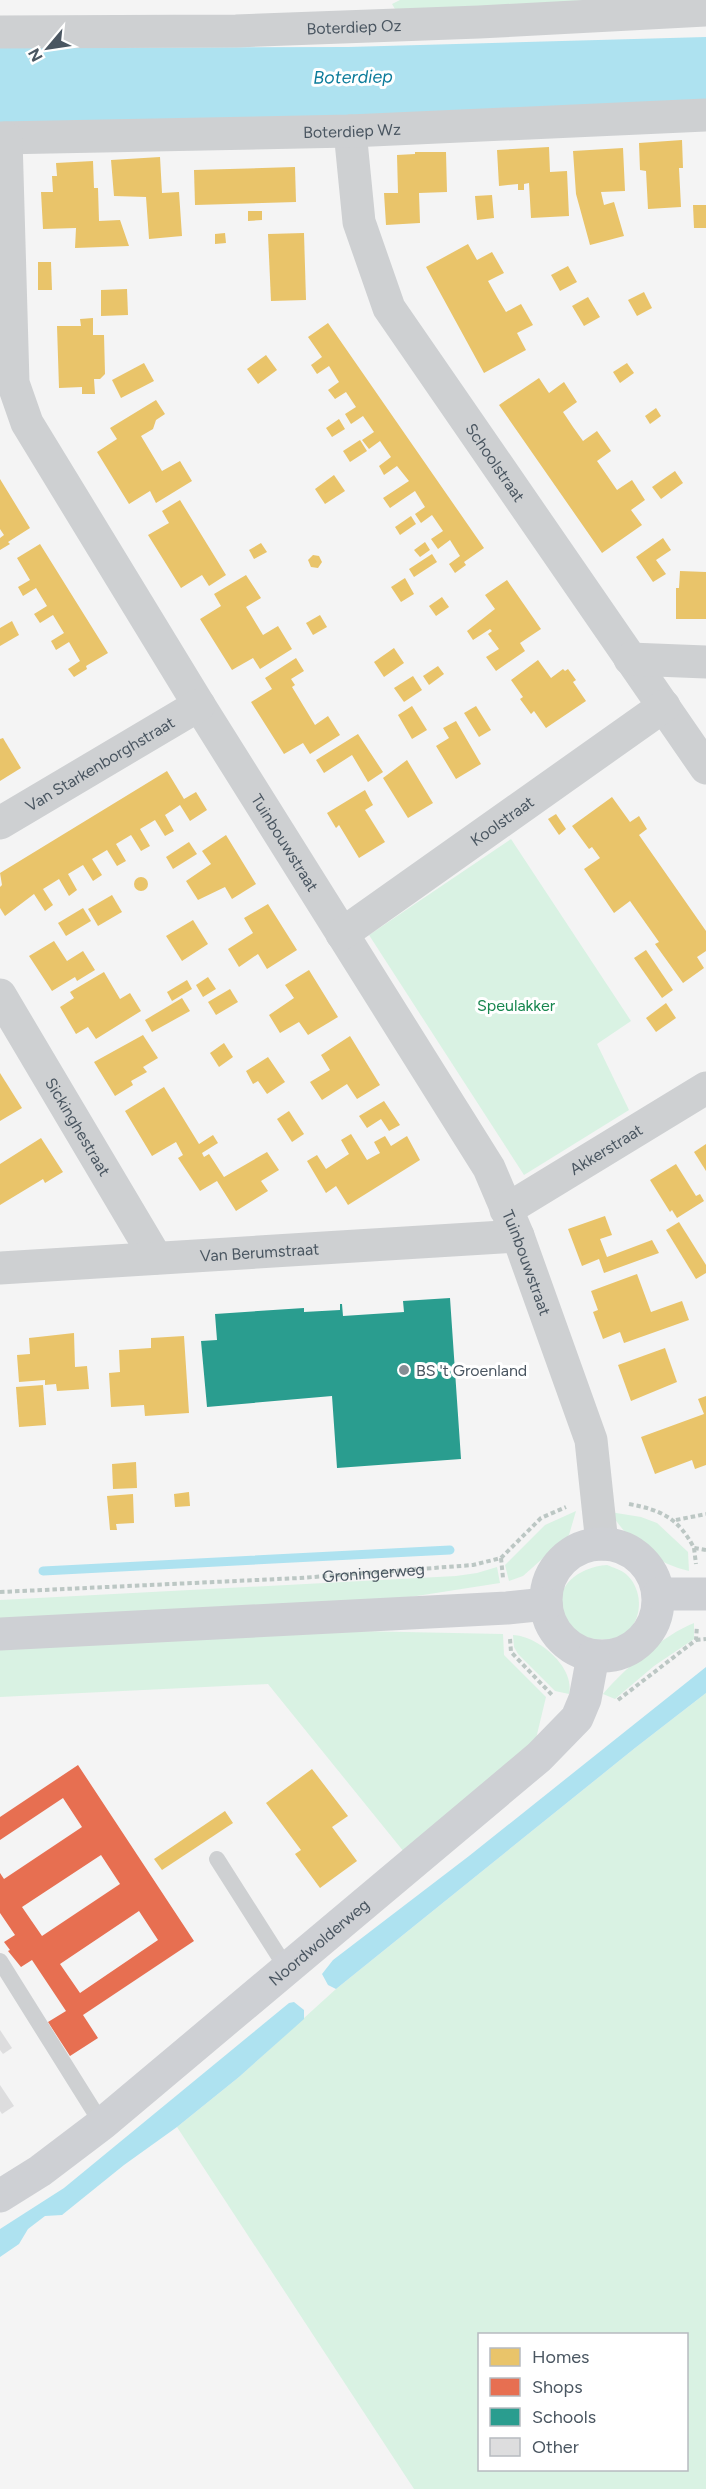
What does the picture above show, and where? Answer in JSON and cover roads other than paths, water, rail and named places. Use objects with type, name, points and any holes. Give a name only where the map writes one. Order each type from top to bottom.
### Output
[{"type":"main road","points":[[602,1544],[618,1546],[640,1558],[654,1578],[659,1594],[657,1615],[648,1634],[633,1648],[614,1656],[593,1656],[570,1646],[553,1628],[546,1604],[547,1588],[552,1574],[561,1562],[573,1552],[587,1546],[602,1544]]},
{"type":"main road","points":[[659,1594],[702,1594]]},
{"type":"main road","points":[[0,1634],[507,1608],[546,1604]]},
{"type":"main road","name":"Noordwolderweg","points":[[0,2196],[39,2171],[102,2124],[539,1757],[578,1718],[585,1699],[593,1656]]},
{"type":"street","name":"Boterdiep Oz","points":[[0,32],[236,31],[480,22],[706,10]]},
{"type":"street","name":"Boterdiep Wz","points":[[3,138],[350,131],[706,115]]},
{"type":"street","name":"Schoolstraat","points":[[350,131],[359,222],[390,308],[706,768]]},
{"type":"street","name":"Tuinbouwstraat","points":[[3,138],[13,383],[27,423],[199,705],[489,1168],[512,1223],[591,1440],[602,1544]]},
{"type":"street","points":[[630,659],[706,662]]},
{"type":"street","name":"Van Starkenborghstraat","points":[[0,823],[199,705]]},
{"type":"street","name":"Koolstraat","points":[[342,934],[664,706]]},
{"type":"street","name":"Sickinghestraat","points":[[0,995],[156,1258]]},
{"type":"street","name":"Akkerstraat","points":[[512,1223],[706,1088]]},
{"type":"street","name":"Van Berumstraat","points":[[0,1268],[156,1258],[512,1223]]},
{"type":"lane","points":[[217,1859],[287,1969]]},
{"type":"lane","points":[[0,1961],[102,2124]]},
{"type":"water","name":"Boterdiep","points":[[706,37],[706,101],[431,114],[0,124],[0,48],[348,47]]},
{"type":"water","points":[[706,1667],[706,1693],[336,1989],[328,1985],[322,1974],[333,1960],[469,1856]]},
{"type":"water","points":[[294,2002],[304,2010],[304,2019],[239,2077],[62,2215],[45,2216],[28,2229],[19,2244],[0,2257],[0,2229],[64,2188],[289,2003]]},
{"type":"waterway","points":[[43,1571],[450,1550]]},
{"type":"place","name":"BS 't Groenland","points":[[404,1370]]},
{"type":"park label","name":"Speulakker","points":[[516,1005]]}]
